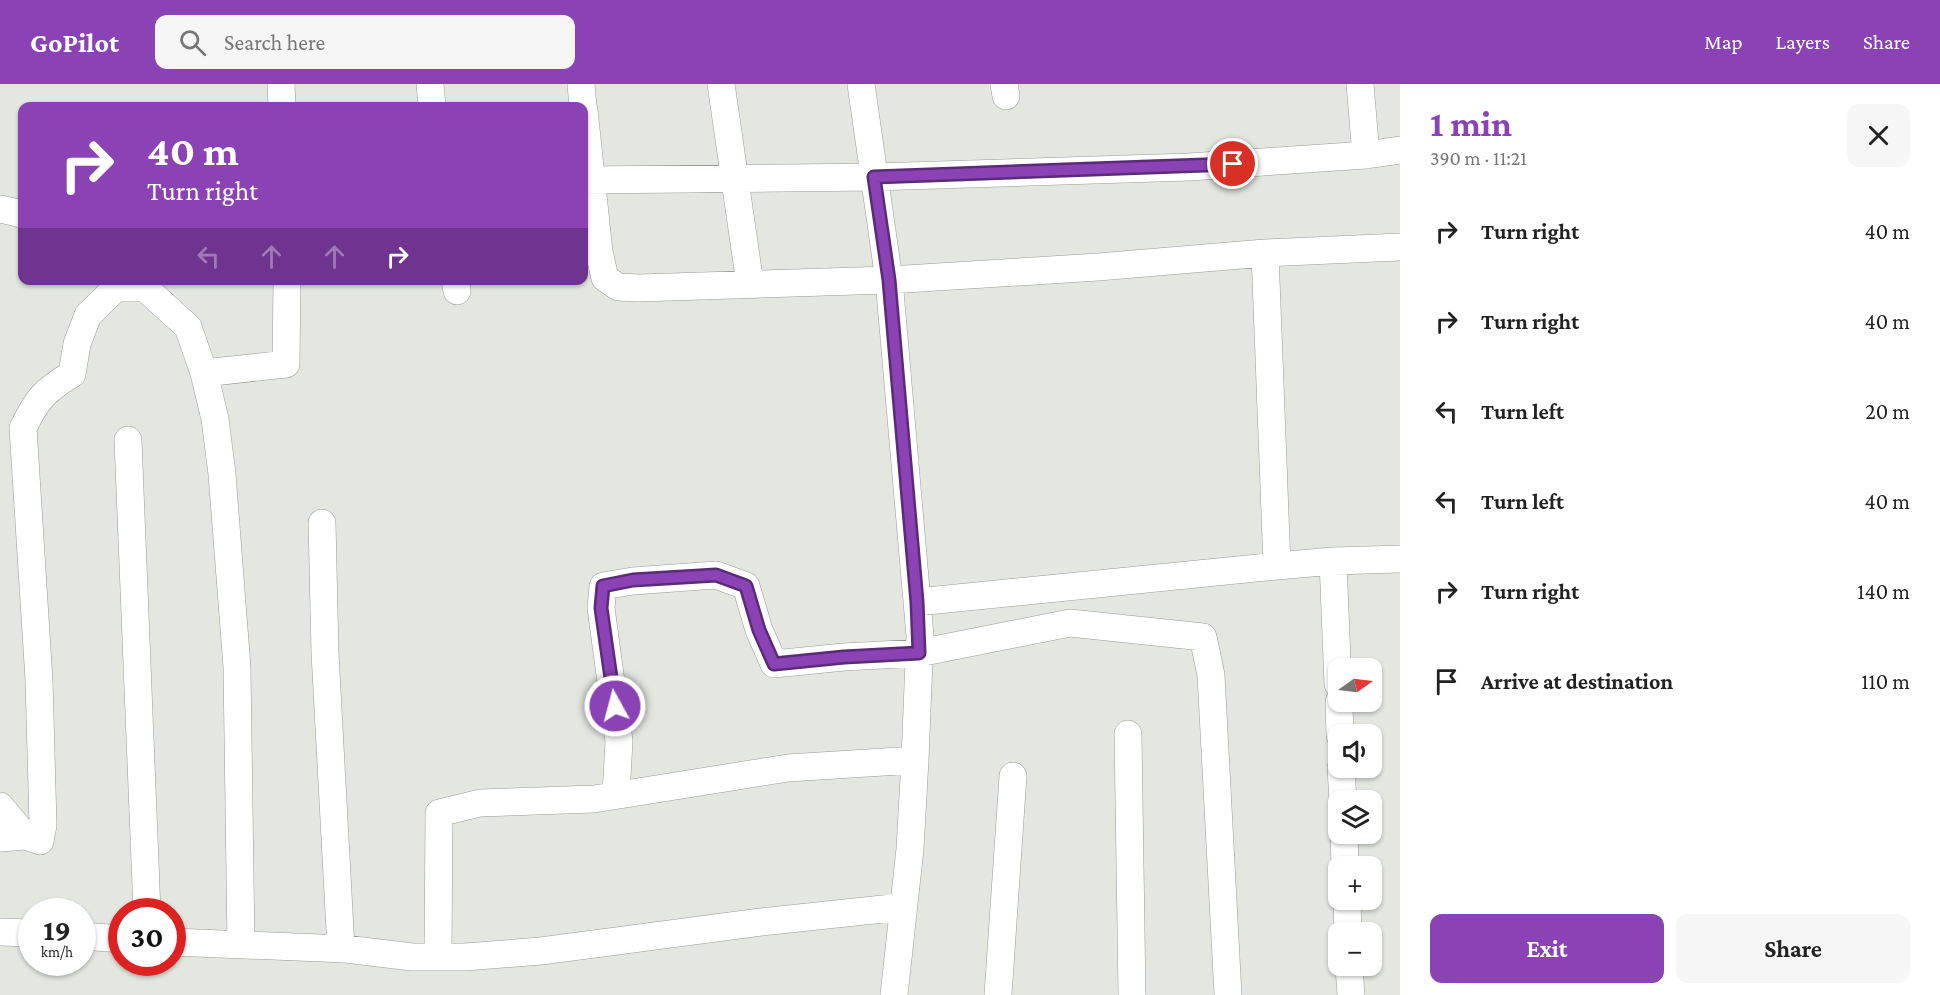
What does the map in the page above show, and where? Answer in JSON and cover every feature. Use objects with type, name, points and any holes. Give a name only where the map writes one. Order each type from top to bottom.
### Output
[{"type":"street","points":[[281,84],[282,102]]},
{"type":"street","points":[[430,84],[432,102]]},
{"type":"street","points":[[581,84],[582,102]]},
{"type":"street","points":[[721,84],[750,284]]},
{"type":"street","points":[[861,84],[889,280],[917,602],[919,653],[910,849],[894,995]]},
{"type":"street","points":[[1360,84],[1366,155]]},
{"type":"street","points":[[588,180],[874,177],[1189,167],[1366,155],[1400,150]]},
{"type":"street","points":[[588,186],[605,278],[618,287],[889,280],[1098,267],[1266,253],[1400,247]]},
{"type":"street","points":[[0,209],[18,213]]},
{"type":"street","points":[[1266,253],[1277,566]]},
{"type":"street","points":[[0,806],[13,837],[40,841],[43,825],[39,680],[23,428],[33,406],[49,387],[72,374],[77,344],[88,315],[112,285]]},
{"type":"street","points":[[121,285],[145,288],[188,327],[204,373],[215,419],[222,474],[237,667],[241,945]]},
{"type":"street","points":[[204,373],[286,364],[287,285]]},
{"type":"street","points":[[128,440],[146,898]]},
{"type":"street","points":[[322,523],[325,652],[341,949]]},
{"type":"street","points":[[917,602],[1333,561],[1400,560]]},
{"type":"street","points":[[1333,561],[1337,658]]},
{"type":"street","points":[[616,795],[619,741],[601,608],[603,586],[633,580],[716,575],[746,586],[759,630],[774,664],[919,653],[1070,623],[1203,637],[1211,675],[1228,995]]},
{"type":"street","points":[[1128,734],[1132,995]]},
{"type":"street","points":[[438,957],[439,813],[480,803],[594,799],[788,768],[915,759]]},
{"type":"street","points":[[998,995],[1013,776]]},
{"type":"street","points":[[186,943],[341,949],[412,957],[438,957],[541,951],[761,922],[902,907]]},
{"type":"street","points":[[0,932],[18,933]]},
{"type":"street","points":[[1350,976],[1351,995]]},
{"type":"route","points":[[615,706],[601,608],[603,586],[633,580],[716,575],[746,586],[759,630],[774,664],[919,653],[920,636],[889,280],[874,177],[1233,164]]}]
